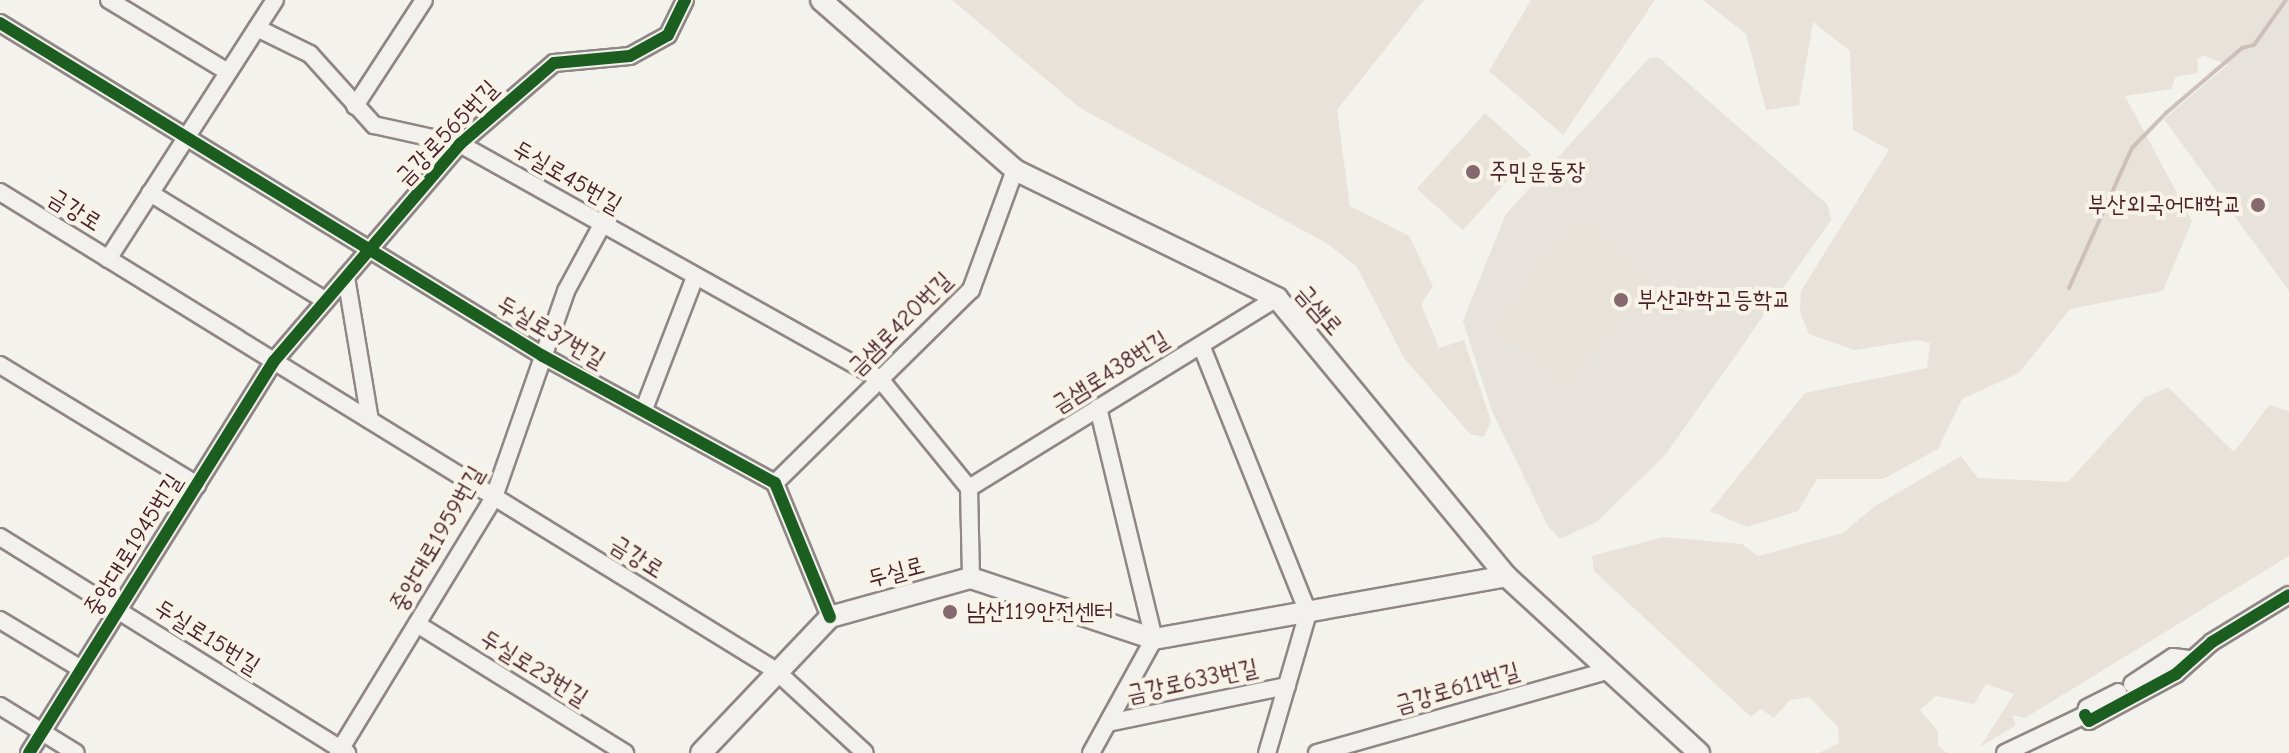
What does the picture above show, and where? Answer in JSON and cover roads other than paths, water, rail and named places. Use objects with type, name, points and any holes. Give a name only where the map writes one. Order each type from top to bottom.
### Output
[{"type":"main road","name":"금샘로","points":[[821,0],[1015,170],[1277,298],[1506,576],[1699,753]]},
{"type":"main road","points":[[971,578],[1154,639],[1506,576]]},
{"type":"main road","name":"두실로","points":[[701,753],[775,670],[830,617],[971,578]]},
{"type":"street","points":[[109,0],[228,72]]},
{"type":"street","points":[[108,259],[275,0]]},
{"type":"street","points":[[355,106],[424,0]]},
{"type":"street","name":"금강로565번길","points":[[274,361],[460,144],[554,63],[630,56],[668,35],[685,0]]},
{"type":"street","name":"두실로37번길","points":[[0,23],[371,247],[543,356],[775,483]]},
{"type":"street","name":"두실로45번길","points":[[257,28],[310,54],[355,106],[382,128],[460,144],[880,379],[969,488]]},
{"type":"street","name":"금샘로420번길","points":[[775,483],[971,290],[1015,170]]},
{"type":"street","name":"금강로","points":[[0,192],[775,670],[865,753]]},
{"type":"street","points":[[150,193],[326,301]]},
{"type":"street","name":"중앙대로1959번길","points":[[342,752],[494,497],[566,291],[602,225]]},
{"type":"street","points":[[346,277],[370,420]]},
{"type":"street","points":[[644,409],[695,277]]},
{"type":"street","name":"금샘로438번길","points":[[969,488],[1277,298]]},
{"type":"street","points":[[1201,345],[1308,613]]},
{"type":"street","name":"중앙대로1945번길","points":[[29,753],[274,361]]},
{"type":"street","points":[[0,365],[197,485]]},
{"type":"street","points":[[1091,753],[1154,639],[1098,408]]},
{"type":"street","points":[[775,483],[830,617]]},
{"type":"street","points":[[969,488],[971,578]]},
{"type":"street","name":"두실로15번길","points":[[0,537],[342,752]]},
{"type":"street","points":[[2093,715],[2087,708],[2185,658],[2289,595]]},
{"type":"street","name":"금강로633번길","points":[[1267,753],[1308,613]]},
{"type":"street","points":[[0,620],[81,669]]},
{"type":"street","name":"두실로23번길","points":[[417,624],[625,753]]},
{"type":"street","points":[[2005,753],[2093,715],[2176,674],[2189,666],[2185,658]]},
{"type":"street","name":"금강로611번길","points":[[1317,753],[1610,670]]},
{"type":"street","name":"금강로633번길","points":[[1108,723],[1287,686]]},
{"type":"street","points":[[0,706],[76,753]]},
{"type":"waterway","points":[[2069,288],[2132,148],[2166,113],[2242,48],[2254,45],[2286,0]]},
{"type":"place","name":"주민운동장","points":[[1473,172]]},
{"type":"place","name":"부산외국어대학교","points":[[2258,205]]},
{"type":"place","name":"부산과학고등학교","points":[[1621,300]]},
{"type":"place","name":"남산119안전센터","points":[[950,612]]}]
